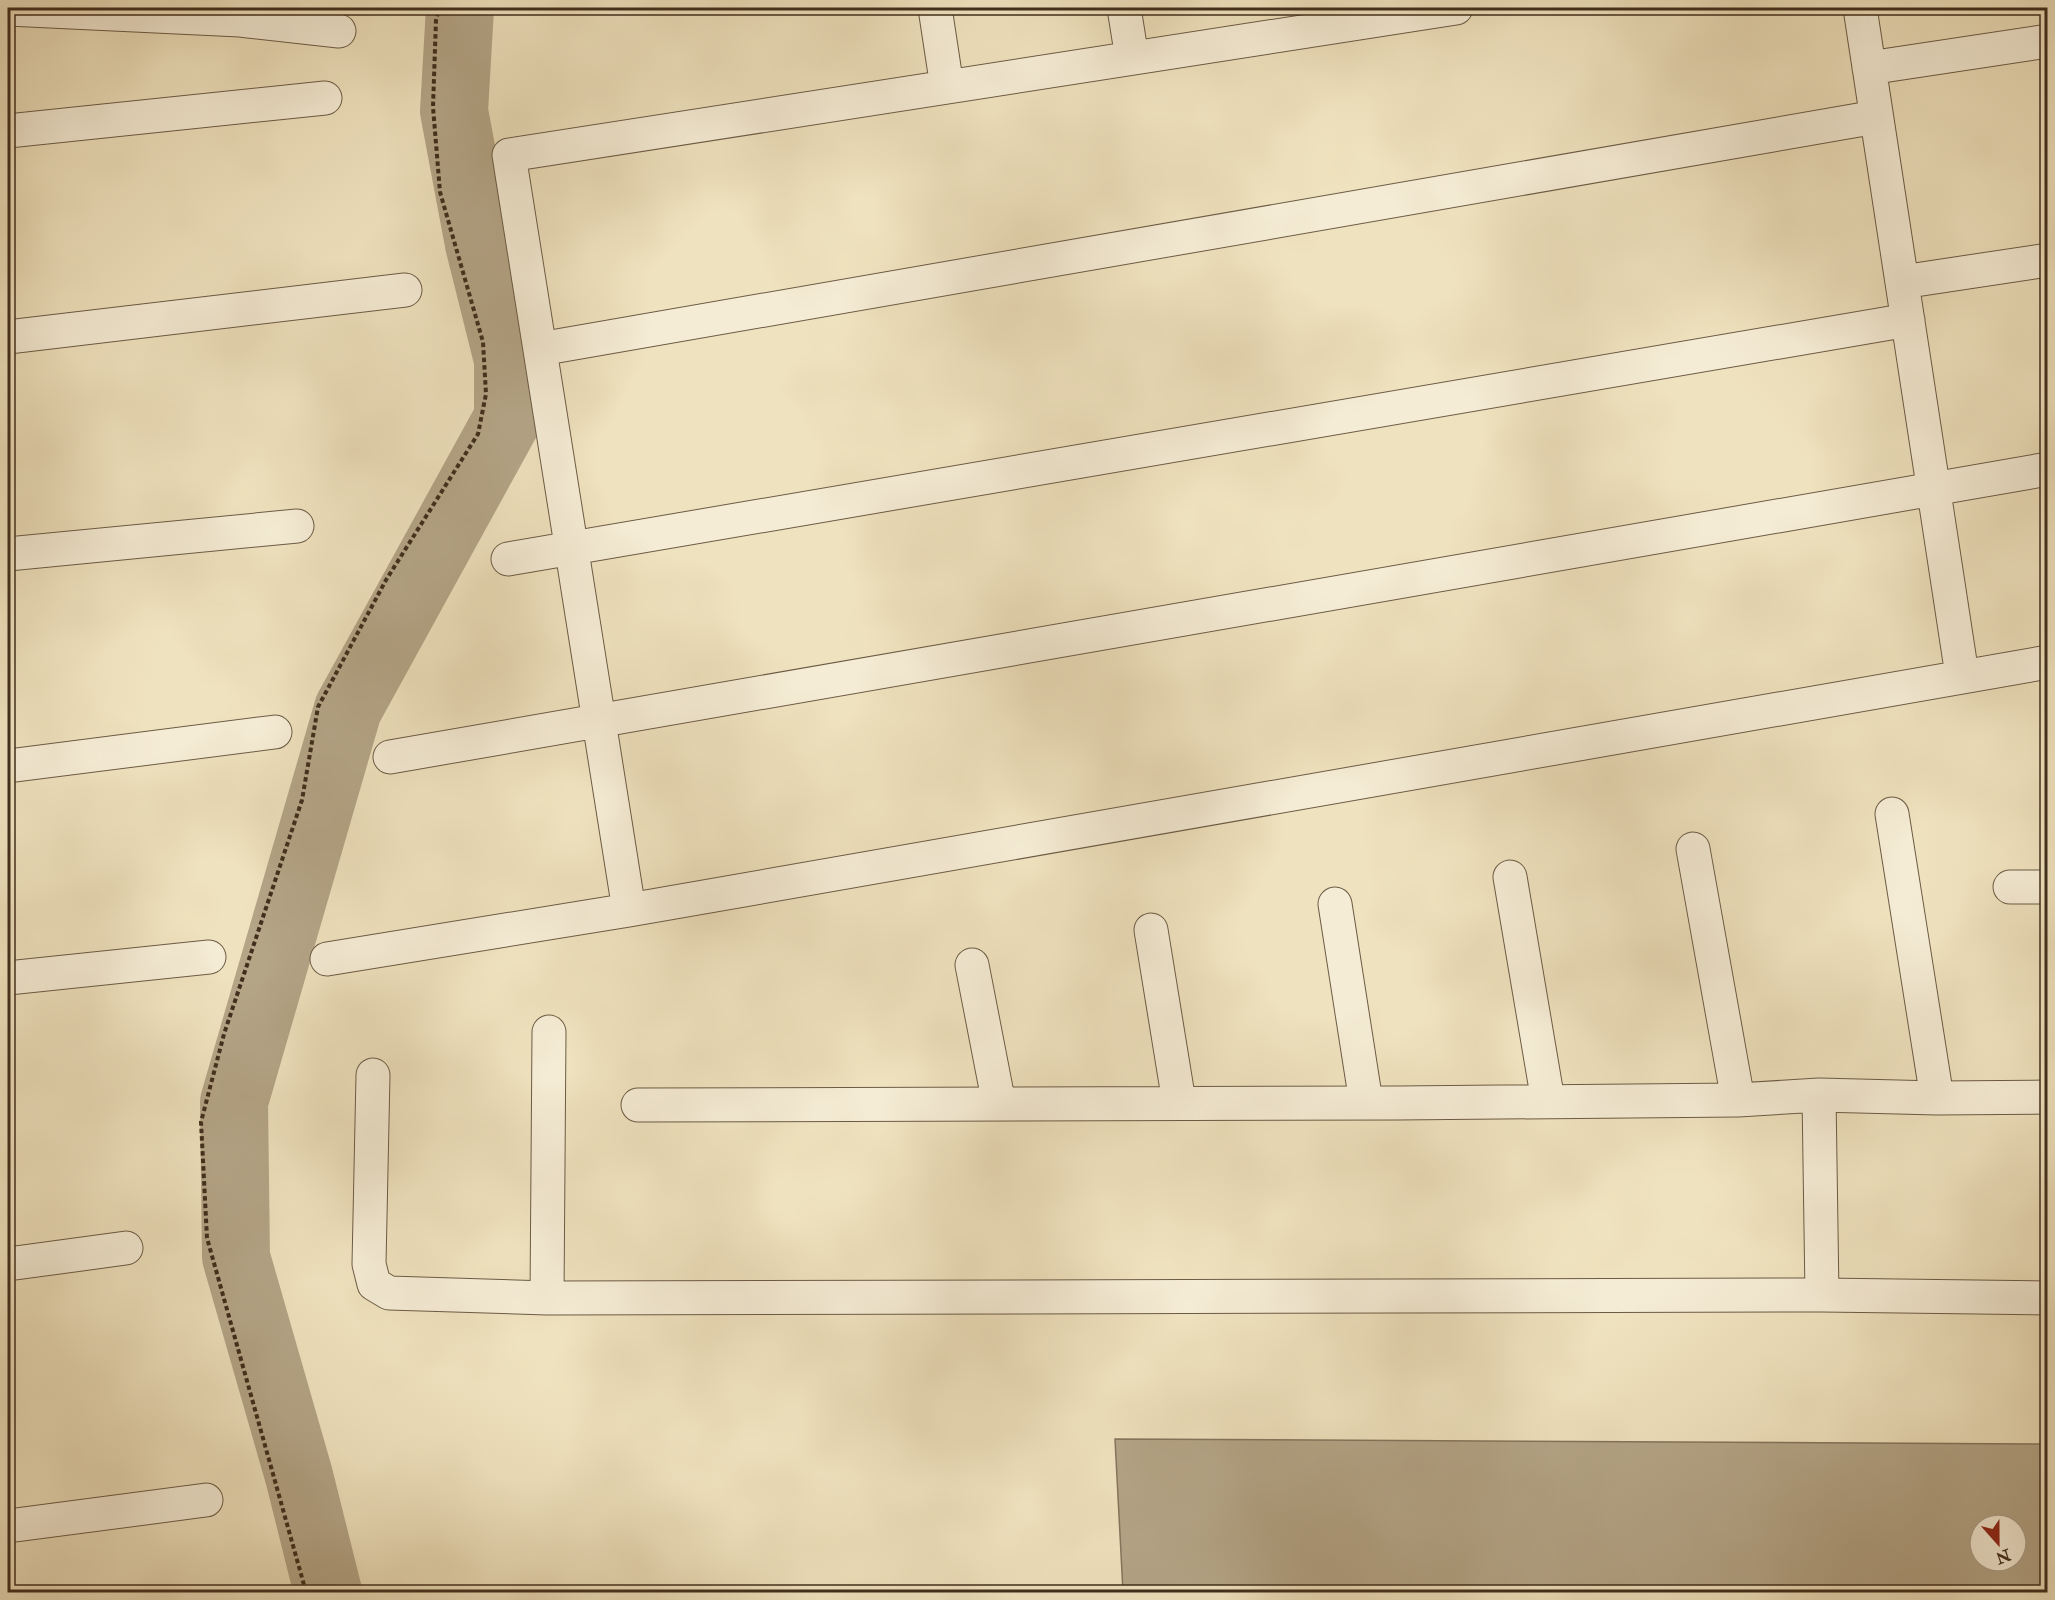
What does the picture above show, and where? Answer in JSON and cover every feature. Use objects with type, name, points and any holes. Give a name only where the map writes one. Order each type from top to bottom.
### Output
[{"type":"street","points":[[935,8],[947,87]]},
{"type":"street","points":[[1124,8],[1132,58]]},
{"type":"street","points":[[629,910],[509,155],[1132,58],[1307,19],[1456,8]]},
{"type":"street","points":[[1860,8],[1962,675]]},
{"type":"street","points":[[8,9],[239,14],[339,31]]},
{"type":"street","points":[[1869,68],[2048,41]]},
{"type":"street","points":[[8,131],[325,98]]},
{"type":"street","points":[[540,349],[1876,117]]},
{"type":"street","points":[[1902,282],[2048,260]]},
{"type":"street","points":[[8,337],[405,290]]},
{"type":"street","points":[[508,559],[1908,320]]},
{"type":"street","points":[[390,757],[2048,469]]},
{"type":"street","points":[[8,554],[297,526]]},
{"type":"street","points":[[327,959],[629,910],[1962,675],[2048,662]]},
{"type":"street","points":[[8,766],[275,732]]},
{"type":"street","points":[[1892,814],[1937,1098]]},
{"type":"street","points":[[1693,849],[1738,1100]]},
{"type":"street","points":[[1510,877],[1548,1101]]},
{"type":"street","points":[[2010,887],[2048,887]]},
{"type":"street","points":[[1335,904],[1366,1102]]},
{"type":"street","points":[[1151,930],[1179,1102]]},
{"type":"street","points":[[8,978],[209,957]]},
{"type":"street","points":[[972,965],[999,1104]]},
{"type":"street","points":[[547,1298],[549,1032]]},
{"type":"street","points":[[373,1075],[369,1264],[374,1284],[389,1293],[547,1298],[1822,1295],[2048,1298]]},
{"type":"street","points":[[1819,1095],[1822,1295]]},
{"type":"street","points":[[638,1105],[1738,1100],[1819,1095],[1937,1098],[2048,1097]]},
{"type":"street","points":[[8,1264],[126,1248]]},
{"type":"street","points":[[8,1526],[206,1500]]},
{"type":"path","points":[[306,1593],[207,1238],[201,1122],[224,1034],[302,800],[318,707],[386,580],[478,434],[486,394],[483,342],[439,181],[433,107],[436,20],[439,8]]},
{"type":"shaded area","points":[[1115,1439],[2047,1444],[2047,1592],[1123,1592]]},
{"type":"waterway","points":[[328,1592],[299,1476],[236,1257],[234,1102],[348,709],[508,418],[508,360],[479,244],[454,111],[460,8]]}]
